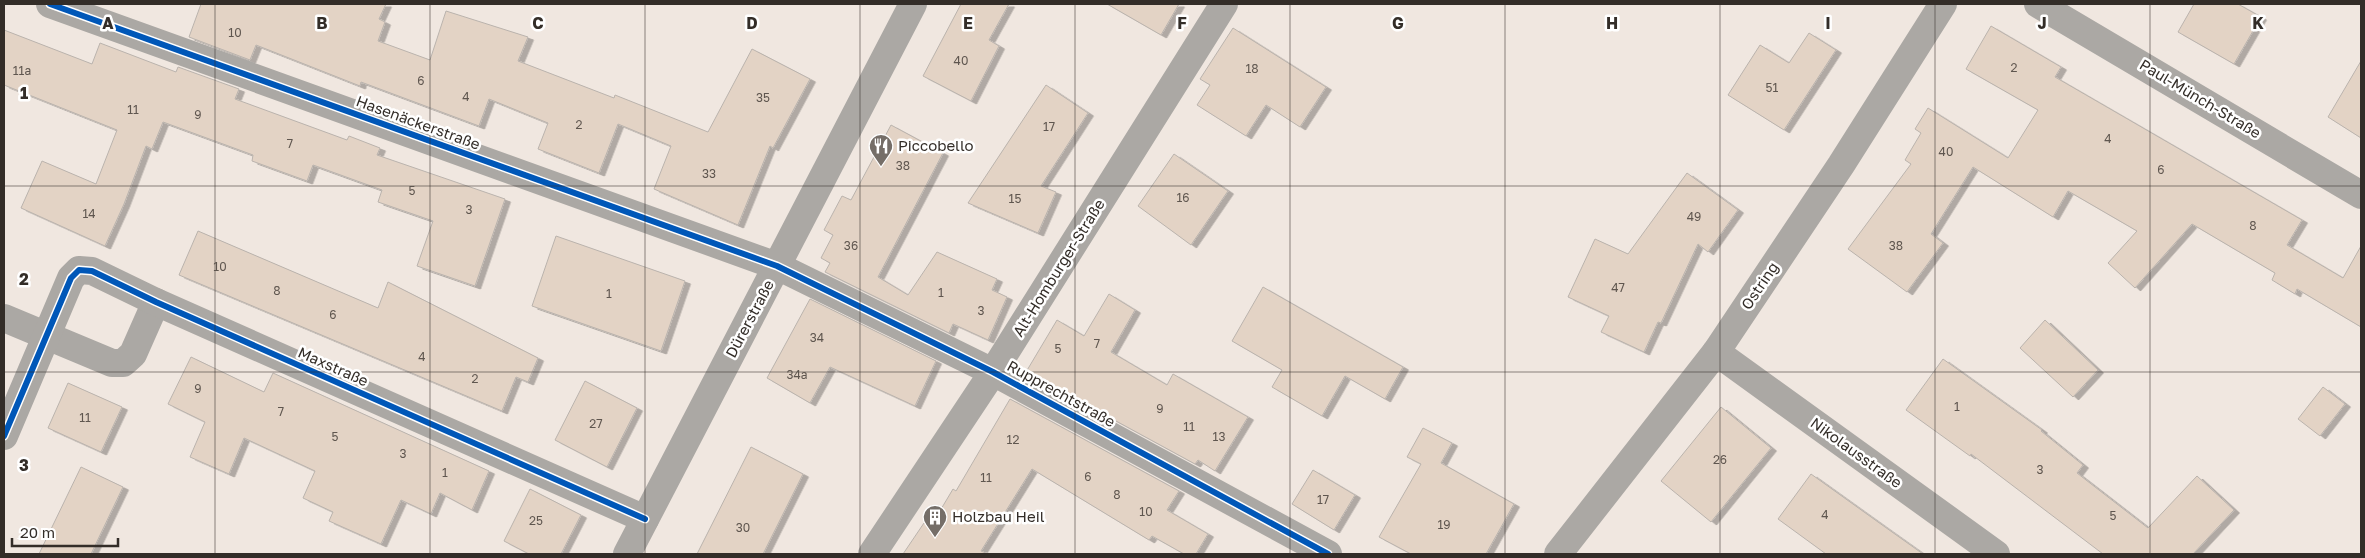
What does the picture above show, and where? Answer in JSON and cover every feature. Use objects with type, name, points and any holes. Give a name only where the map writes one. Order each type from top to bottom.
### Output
[{"type":"street","name":"Hasenäckerstraße","points":[[50,4],[104,13],[778,266]]},
{"type":"street","name":"Dürerstraße","points":[[627,554],[913,4]]},
{"type":"street","name":"Alt-Homburger-Straße","points":[[872,554],[994,372],[1224,4]]},
{"type":"street","name":"Ostring","points":[[1558,554],[1716,352],[1841,165],[1943,4]]},
{"type":"street","name":"Paul-Münch-Straße","points":[[2038,4],[2361,195]]},
{"type":"street","name":"Rupprechtstraße","points":[[778,266],[994,372],[1328,554]]},
{"type":"street","name":"Maxstraße","points":[[4,436],[70,278],[79,270],[92,271],[156,302],[645,519]]},
{"type":"street","points":[[4,318],[112,363],[124,363],[133,354],[156,302]]},
{"type":"street","name":"Nikolausstraße","points":[[1716,352],[1996,554]]},
{"type":"building","points":[[201,4],[386,4],[379,19],[385,22],[378,41],[430,60],[446,11],[528,37],[518,61],[614,98],[615,95],[708,132],[752,49],[810,79],[773,148],[770,146],[738,225],[654,189],[671,146],[618,124],[599,173],[538,149],[548,123],[489,99],[479,126],[361,82],[360,86],[256,45],[250,60],[189,37]]},
{"type":"building","points":[[961,4],[1009,4],[989,40],[999,46],[971,101],[923,76]]},
{"type":"building","points":[[1107,4],[1179,4],[1161,35]]},
{"type":"building","points":[[2194,4],[2238,4],[2261,17],[2234,64],[2178,32]]},
{"type":"building","points":[[1991,26],[2061,67],[2055,77],[2302,220],[2287,245],[2343,278],[2361,246],[2361,327],[2297,289],[2295,294],[2272,280],[2275,273],[2192,224],[2135,288],[2108,263],[2137,231],[2068,191],[2053,217],[1973,167],[1931,234],[1943,243],[1907,292],[1848,249],[1911,164],[1905,160],[1921,133],[1915,129],[1928,108],[2008,158],[2038,110],[1966,69]]},
{"type":"building","points":[[1233,28],[1326,87],[1300,127],[1266,105],[1246,136],[1197,105],[1210,85],[1200,79]]},
{"type":"building","points":[[4,30],[92,64],[100,43],[176,72],[178,67],[239,89],[235,99],[347,140],[349,136],[380,148],[377,155],[505,199],[475,286],[417,266],[433,221],[378,202],[382,190],[313,165],[307,181],[252,161],[253,155],[163,122],[152,149],[146,146],[124,204],[105,246],[21,208],[42,161],[96,184],[117,130],[4,85]]},
{"type":"building","points":[[1809,33],[1836,50],[1784,130],[1728,95],[1760,45],[1789,63]]},
{"type":"building","points":[[2361,61],[2361,138],[2328,117]]},
{"type":"building","points":[[1046,85],[1088,113],[1041,186],[1056,192],[1038,233],[968,203]]},
{"type":"building","points":[[891,125],[943,153],[878,277],[908,295],[937,252],[997,279],[992,290],[1007,297],[988,340],[953,324],[949,333],[825,272],[830,263],[821,258],[833,235],[824,230],[842,196],[851,200]]},
{"type":"building","points":[[1174,154],[1228,191],[1191,245],[1138,206]]},
{"type":"building","points":[[1687,173],[1738,210],[1708,252],[1698,244],[1661,323],[1658,322],[1644,352],[1601,332],[1609,316],[1568,297],[1595,239],[1628,254]]},
{"type":"building","points":[[198,231],[378,308],[388,282],[538,358],[528,382],[516,377],[502,411],[179,275]]},
{"type":"building","points":[[556,236],[685,281],[661,351],[532,306]]},
{"type":"building","points":[[1263,287],[1403,367],[1385,399],[1345,376],[1322,416],[1272,387],[1282,370],[1232,341]]},
{"type":"building","points":[[1109,294],[1135,310],[1111,352],[1167,385],[1173,374],[1248,417],[1215,471],[1198,460],[1195,464],[1026,372],[1057,320],[1084,336]]},
{"type":"building","points":[[810,299],[936,361],[915,406],[830,367],[810,403],[767,378]]},
{"type":"building","points":[[2045,320],[2098,370],[2073,397],[2020,348]]},
{"type":"building","points":[[191,357],[264,392],[273,373],[489,471],[472,510],[440,493],[431,514],[401,500],[381,544],[329,521],[333,512],[303,498],[315,471],[244,438],[229,474],[190,457],[205,422],[168,404]]},
{"type":"building","points":[[1943,359],[2042,430],[2083,465],[2077,473],[2148,528],[2197,476],[2234,510],[2193,554],[2103,554],[1971,454],[1970,456],[1906,410]]},
{"type":"building","points":[[585,381],[637,408],[607,467],[555,440]]},
{"type":"building","points":[[68,383],[122,407],[101,452],[48,428]]},
{"type":"building","points":[[2323,387],[2345,404],[2320,436],[2298,419]]},
{"type":"building","points":[[1010,399],[1179,491],[1167,510],[1208,534],[1196,554],[1184,554],[1152,536],[1149,540],[1032,469],[981,551],[988,554],[903,554],[924,523],[931,526],[953,489],[956,491]]},
{"type":"building","points":[[1721,407],[1771,448],[1711,522],[1661,481]]},
{"type":"building","points":[[1423,428],[1452,443],[1441,463],[1514,504],[1486,554],[1411,554],[1379,537],[1421,464],[1407,457]]},
{"type":"building","points":[[751,447],[803,474],[763,554],[697,554]]},
{"type":"building","points":[[81,467],[123,487],[91,554],[39,554]]},
{"type":"building","points":[[1313,470],[1355,495],[1334,530],[1292,504]]},
{"type":"building","points":[[1811,474],[1923,554],[1826,554],[1778,519]]},
{"type":"building","points":[[530,489],[581,515],[561,554],[529,554],[504,541]]},
{"type":"cycle path","points":[[50,4],[777,266],[993,372],[1328,554]]},
{"type":"cycle path","points":[[4,436],[71,278],[79,270],[92,271],[156,302],[645,519]]},
{"type":"place","name":"Piccobello","points":[[881,167]]},
{"type":"place","name":"Holzbau Heil","points":[[935,538]]}]
